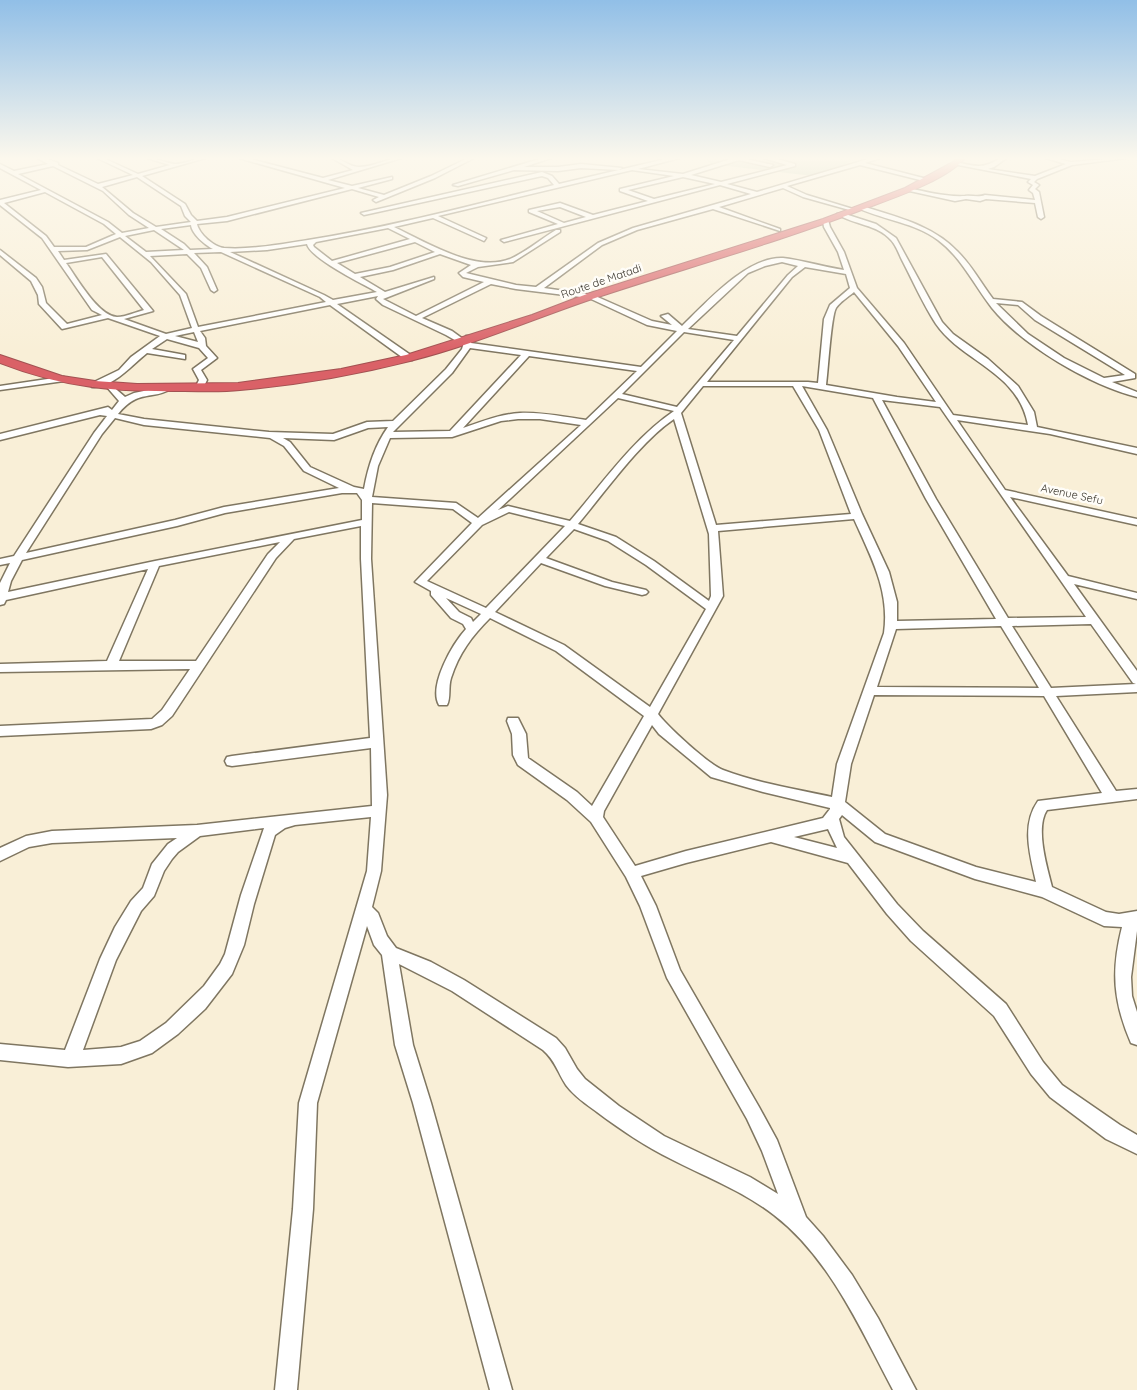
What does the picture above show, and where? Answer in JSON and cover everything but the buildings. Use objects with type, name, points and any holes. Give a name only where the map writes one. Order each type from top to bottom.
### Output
[{"type":"highway","name":"Route de Matadi","points":[[0,359],[61,379],[110,386],[199,388],[277,383],[341,373],[409,358],[465,342],[590,296],[823,222]]},
{"type":"street","points":[[25,222],[40,232],[54,249],[95,308],[116,319],[202,346]]},
{"type":"street","points":[[103,222],[122,234],[153,261],[183,294],[202,346],[213,360],[197,369],[203,380],[199,388]]},
{"type":"street","points":[[143,222],[189,251],[204,267],[214,290]]},
{"type":"street","points":[[54,249],[83,249],[95,246],[108,238],[122,234],[189,222]]},
{"type":"street","points":[[194,222],[196,230],[210,245],[331,301],[409,358]]},
{"type":"street","points":[[143,254],[267,248],[313,242],[413,222]]},
{"type":"street","points":[[446,222],[484,239]]},
{"type":"street","points":[[561,222],[567,224]]},
{"type":"street","points":[[504,240],[575,222]]},
{"type":"street","points":[[537,290],[600,244],[635,229],[661,222]]},
{"type":"street","points":[[755,222],[778,230]]},
{"type":"street","points":[[826,222],[827,227],[841,252],[854,288],[901,345],[1063,578],[1132,666],[1137,680]]},
{"type":"street","points":[[864,222],[874,225],[894,239],[939,323],[950,336],[985,361],[1015,388],[1030,412],[1033,428]]},
{"type":"street","points":[[907,222],[936,236],[971,269],[991,300],[1014,325],[1050,352],[1102,381],[1137,395]]},
{"type":"street","points":[[567,224],[511,261],[476,265],[462,274],[489,282],[590,296],[643,320],[683,330],[738,338]]},
{"type":"street","points":[[390,227],[440,252],[476,265]]},
{"type":"street","points":[[331,263],[414,240]]},
{"type":"street","points":[[313,242],[310,244],[311,248],[331,263],[382,294]]},
{"type":"street","points":[[0,252],[34,280],[42,292],[43,304],[49,308],[65,327],[108,316]]},
{"type":"street","points":[[353,276],[391,269],[440,252]]},
{"type":"street","points":[[63,262],[104,255],[149,311],[116,319]]},
{"type":"street","points":[[847,272],[782,260],[757,266],[733,282],[641,369],[588,423],[478,523],[420,582],[560,648],[651,714],[664,731],[716,773],[763,787],[838,804],[880,838],[975,872],[1045,891],[1104,918],[1119,921],[1135,918]]},
{"type":"street","points":[[443,702],[440,693],[443,682],[463,639],[571,526],[642,443],[662,423],[678,411],[794,271],[805,265]]},
{"type":"street","points":[[95,384],[122,372],[146,350],[166,336],[331,301],[382,294],[432,278]]},
{"type":"street","points":[[415,319],[489,282]]},
{"type":"street","points":[[822,386],[828,336],[828,319],[833,308],[854,288]]},
{"type":"street","points":[[382,294],[380,299],[385,304],[465,342],[526,354],[641,369]]},
{"type":"street","points":[[991,300],[1020,303],[1038,318],[1132,376],[1102,381]]},
{"type":"street","points":[[665,316],[683,330]]},
{"type":"street","points":[[286,1390],[303,1209],[308,1103],[374,871],[380,795],[366,559],[367,500],[373,466],[387,435],[395,424],[449,371],[465,342]]},
{"type":"street","points":[[146,350],[182,357]]},
{"type":"street","points":[[452,434],[526,354]]},
{"type":"street","points":[[0,388],[61,379]]},
{"type":"street","points":[[700,384],[796,384],[822,386],[941,405]]},
{"type":"street","points":[[796,384],[823,430],[858,516],[878,559],[888,586],[894,616],[844,764],[838,804],[832,820],[838,839],[892,909],[917,936],[1000,1010],[1037,1068],[1056,1091],[1113,1132],[1137,1145]]},
{"type":"street","points":[[110,386],[122,404]]},
{"type":"street","points":[[0,437],[100,412],[122,404],[137,395],[168,388]]},
{"type":"street","points":[[617,395],[678,411]]},
{"type":"street","points":[[876,396],[900,445],[1003,622],[1049,692],[1112,797]]},
{"type":"street","points":[[122,404],[98,432],[18,558],[6,581],[1,600],[155,564],[367,522]]},
{"type":"street","points":[[596,818],[597,812],[714,602],[716,545],[713,528],[678,411]]},
{"type":"street","points":[[100,412],[152,423],[269,436],[328,437],[345,434],[367,425],[395,424]]},
{"type":"street","points":[[387,435],[452,434],[500,419],[518,416],[540,416],[588,423]]},
{"type":"street","points":[[951,417],[1033,428],[1137,451]]},
{"type":"street","points":[[269,436],[287,444],[307,469],[351,489]]},
{"type":"street","points":[[0,562],[177,523],[224,510],[351,489],[360,490],[367,500]]},
{"type":"street","name":"Avenue Sefu","points":[[1002,492],[1137,522]]},
{"type":"street","points":[[367,500],[456,506],[478,523]]},
{"type":"street","points":[[478,523],[508,509],[554,519],[612,539],[694,596],[714,602]]},
{"type":"street","points":[[713,528],[858,516]]},
{"type":"street","points":[[0,731],[151,724],[157,722],[167,713],[272,556],[292,536]]},
{"type":"street","points":[[540,559],[609,584],[642,592]]},
{"type":"street","points":[[112,664],[155,564]]},
{"type":"street","points":[[1063,578],[1137,596]]},
{"type":"street","points":[[428,586],[455,615],[467,620],[472,629]]},
{"type":"street","points":[[892,625],[1095,620]]},
{"type":"street","points":[[0,668],[79,667],[112,664],[199,664]]},
{"type":"street","points":[[870,691],[1049,692],[1137,688]]},
{"type":"street","points":[[513,721],[518,734],[520,755],[523,761],[572,796],[596,818],[632,873],[648,906],[673,973],[753,1113],[770,1147],[798,1222]]},
{"type":"street","points":[[232,761],[377,742]]},
{"type":"street","points":[[1045,891],[1035,835],[1038,809],[1043,805],[1137,794]]},
{"type":"street","points":[[0,855],[26,842],[52,837],[197,831],[294,818],[379,811]]},
{"type":"street","points":[[0,1052],[17,1056],[104,1059],[146,1048],[167,1032],[206,996],[226,969],[233,953],[246,904],[265,850],[269,832],[280,824],[294,818]]},
{"type":"street","points":[[632,873],[832,820]]},
{"type":"street","points":[[71,1058],[120,932],[136,906],[149,891],[157,868],[173,848],[197,831]]},
{"type":"street","points":[[769,836],[851,858]]},
{"type":"street","points":[[364,910],[372,918],[380,940],[390,954],[404,1045],[502,1390]]},
{"type":"street","points":[[1135,918],[1126,943],[1123,968],[1124,994],[1137,1037]]},
{"type":"street","points":[[390,954],[412,961],[488,1003],[533,1036],[554,1048],[573,1079],[582,1088],[639,1131],[682,1156],[756,1190],[798,1222],[815,1241],[855,1301],[904,1390]]}]
